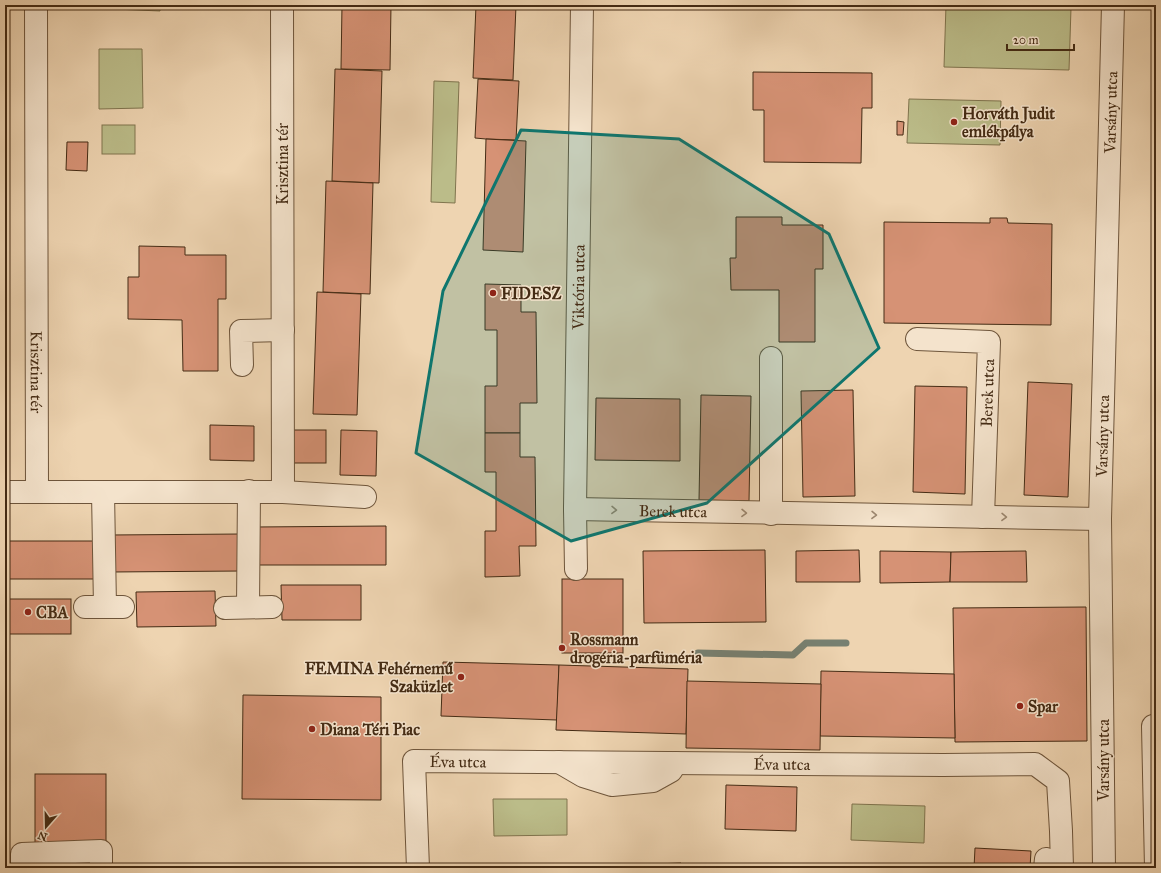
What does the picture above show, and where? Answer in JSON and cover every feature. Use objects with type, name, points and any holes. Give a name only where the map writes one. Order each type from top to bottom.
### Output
[{"type":"street","name":"Krisztina tér","points":[[36,5],[37,492]]},
{"type":"street","name":"Krisztina tér","points":[[282,5],[283,492]]},
{"type":"street","name":"Viktória utca","points":[[576,569],[575,509],[582,5]]},
{"type":"street","name":"Varsány utca","points":[[1104,868],[1100,519],[1113,5]]},
{"type":"street","points":[[242,365],[241,331],[283,330]]},
{"type":"street","name":"Berek utca","points":[[917,339],[988,342],[983,517]]},
{"type":"street","points":[[771,358],[771,514]]},
{"type":"street","points":[[5,492],[249,491],[365,497]]},
{"type":"street","points":[[248,608],[249,491]]},
{"type":"street","points":[[103,492],[104,607]]},
{"type":"street","name":"Berek utca","points":[[575,509],[771,514],[1100,519]]},
{"type":"street","points":[[225,608],[272,607]]},
{"type":"street","points":[[1153,726],[1156,868]]},
{"type":"street","name":"Éva utca","points":[[418,868],[414,761],[944,765],[1035,764],[1058,781],[1062,831],[1051,865]]},
{"type":"street","points":[[22,868],[22,854],[101,851],[101,868]]},
{"type":"highlighted area","points":[[521,130],[679,139],[829,234],[879,348],[707,503],[571,541],[416,453],[443,291]]},
{"type":"green space","points":[[70,5],[160,5],[160,11],[69,7]]},
{"type":"green space","points":[[946,5],[1071,8],[1069,70],[944,67]]},
{"type":"green space","points":[[99,49],[142,49],[143,108],[99,109]]},
{"type":"green space","points":[[434,81],[459,82],[455,203],[431,202]]},
{"type":"green space","name":"Horváth Judit emlékpálya","points":[[909,99],[1001,101],[1000,145],[907,143]]},
{"type":"green space","points":[[102,125],[135,125],[135,154],[102,154]]},
{"type":"green space","points":[[493,799],[567,799],[567,835],[494,836]]},
{"type":"green space","points":[[852,804],[925,806],[924,843],[851,840]]},
{"type":"building","points":[[342,5],[391,5],[390,70],[341,69]]},
{"type":"building","points":[[476,5],[516,5],[513,80],[473,78]]},
{"type":"building","points":[[335,69],[382,71],[379,183],[332,181]]},
{"type":"building","points":[[753,72],[872,73],[872,108],[862,108],[861,163],[764,162],[764,110],[753,110]]},
{"type":"building","points":[[478,79],[519,81],[516,140],[475,138]]},
{"type":"building","points":[[897,121],[904,122],[903,135],[897,135]]},
{"type":"building","points":[[486,139],[526,141],[523,252],[483,250]]},
{"type":"building","points":[[67,142],[88,142],[87,171],[66,170]]},
{"type":"building","points":[[326,181],[373,183],[370,294],[323,292]]},
{"type":"building","points":[[736,217],[782,217],[782,225],[823,225],[823,269],[815,269],[815,342],[779,342],[779,290],[731,290],[730,258],[736,258]]},
{"type":"building","points":[[990,218],[1007,218],[1008,223],[1052,224],[1051,325],[884,323],[884,222],[990,223]]},
{"type":"building","points":[[139,246],[185,247],[185,255],[226,255],[226,299],[218,299],[218,371],[183,371],[182,320],[128,319],[128,277],[139,277]]},
{"type":"building","points":[[485,284],[521,285],[521,312],[536,312],[537,403],[520,403],[520,433],[485,433],[485,386],[497,386],[497,330],[485,330]]},
{"type":"building","points":[[317,292],[361,294],[357,415],[313,414]]},
{"type":"building","points":[[1028,382],[1072,384],[1068,497],[1024,495]]},
{"type":"building","points":[[915,386],[967,387],[965,494],[913,492]]},
{"type":"building","points":[[853,390],[855,496],[803,497],[801,391]]},
{"type":"building","points":[[701,395],[751,396],[749,501],[699,500]]},
{"type":"building","points":[[596,398],[680,399],[680,461],[595,460]]},
{"type":"building","points":[[210,425],[254,426],[254,461],[210,460]]},
{"type":"building","points":[[293,430],[326,430],[326,463],[293,463]]},
{"type":"building","points":[[341,430],[377,431],[376,476],[340,475]]},
{"type":"building","points":[[485,433],[520,433],[520,457],[535,457],[536,546],[519,546],[520,576],[485,577],[485,531],[496,531],[496,472],[485,472]]},
{"type":"building","points":[[386,526],[386,565],[254,565],[254,527]]},
{"type":"building","points":[[241,534],[242,571],[110,572],[110,535]]},
{"type":"building","points":[[5,541],[97,541],[97,579],[5,579]]},
{"type":"building","points":[[765,550],[766,622],[644,623],[643,551]]},
{"type":"building","points":[[859,550],[860,582],[796,582],[796,551]]},
{"type":"building","points":[[880,551],[951,552],[950,582],[880,583]]},
{"type":"building","points":[[1026,551],[1027,582],[950,582],[951,552]]},
{"type":"building","points":[[562,579],[623,579],[623,653],[562,653]]},
{"type":"building","points":[[281,585],[361,585],[361,620],[282,620]]},
{"type":"building","points":[[215,591],[216,626],[137,627],[136,592]]},
{"type":"building","points":[[5,599],[71,599],[71,634],[5,634]]},
{"type":"building","name":"Spar","points":[[1086,607],[1087,741],[955,742],[953,608]]},
{"type":"building","points":[[443,662],[559,665],[557,720],[441,716]]},
{"type":"building","points":[[559,665],[688,669],[686,734],[556,730]]},
{"type":"building","points":[[821,671],[954,674],[955,738],[820,736]]},
{"type":"building","points":[[687,681],[821,684],[820,750],[686,748]]},
{"type":"building","name":"Diana Téri Piac","points":[[243,695],[381,697],[381,800],[242,799]]},
{"type":"building","points":[[35,774],[106,774],[106,845],[35,845]]},
{"type":"building","points":[[726,785],[797,787],[796,831],[725,829]]},
{"type":"building","points":[[975,848],[1031,851],[1030,868],[974,868]]},
{"type":"building","points":[[681,863],[681,868],[628,868],[628,865]]},
{"type":"building","points":[[628,865],[628,868],[569,868],[569,866]]},
{"type":"building","points":[[919,865],[975,867],[919,868]]},
{"type":"waterway","points":[[698,653],[793,655],[806,643],[846,643]]},
{"type":"place","name":"Horváth Judit emlékpálya","points":[[954,122]]},
{"type":"place","name":"FIDESZ","points":[[493,293]]},
{"type":"place","name":"CBA","points":[[28,612]]},
{"type":"place","name":"Rossmann drogéria-parfüméria","points":[[562,648]]},
{"type":"place","name":"FEMINA Fehérnemű Szaküzlet","points":[[461,677]]},
{"type":"place","name":"Spar","points":[[1020,706]]},
{"type":"place","name":"Diana Téri Piac","points":[[312,729]]}]
